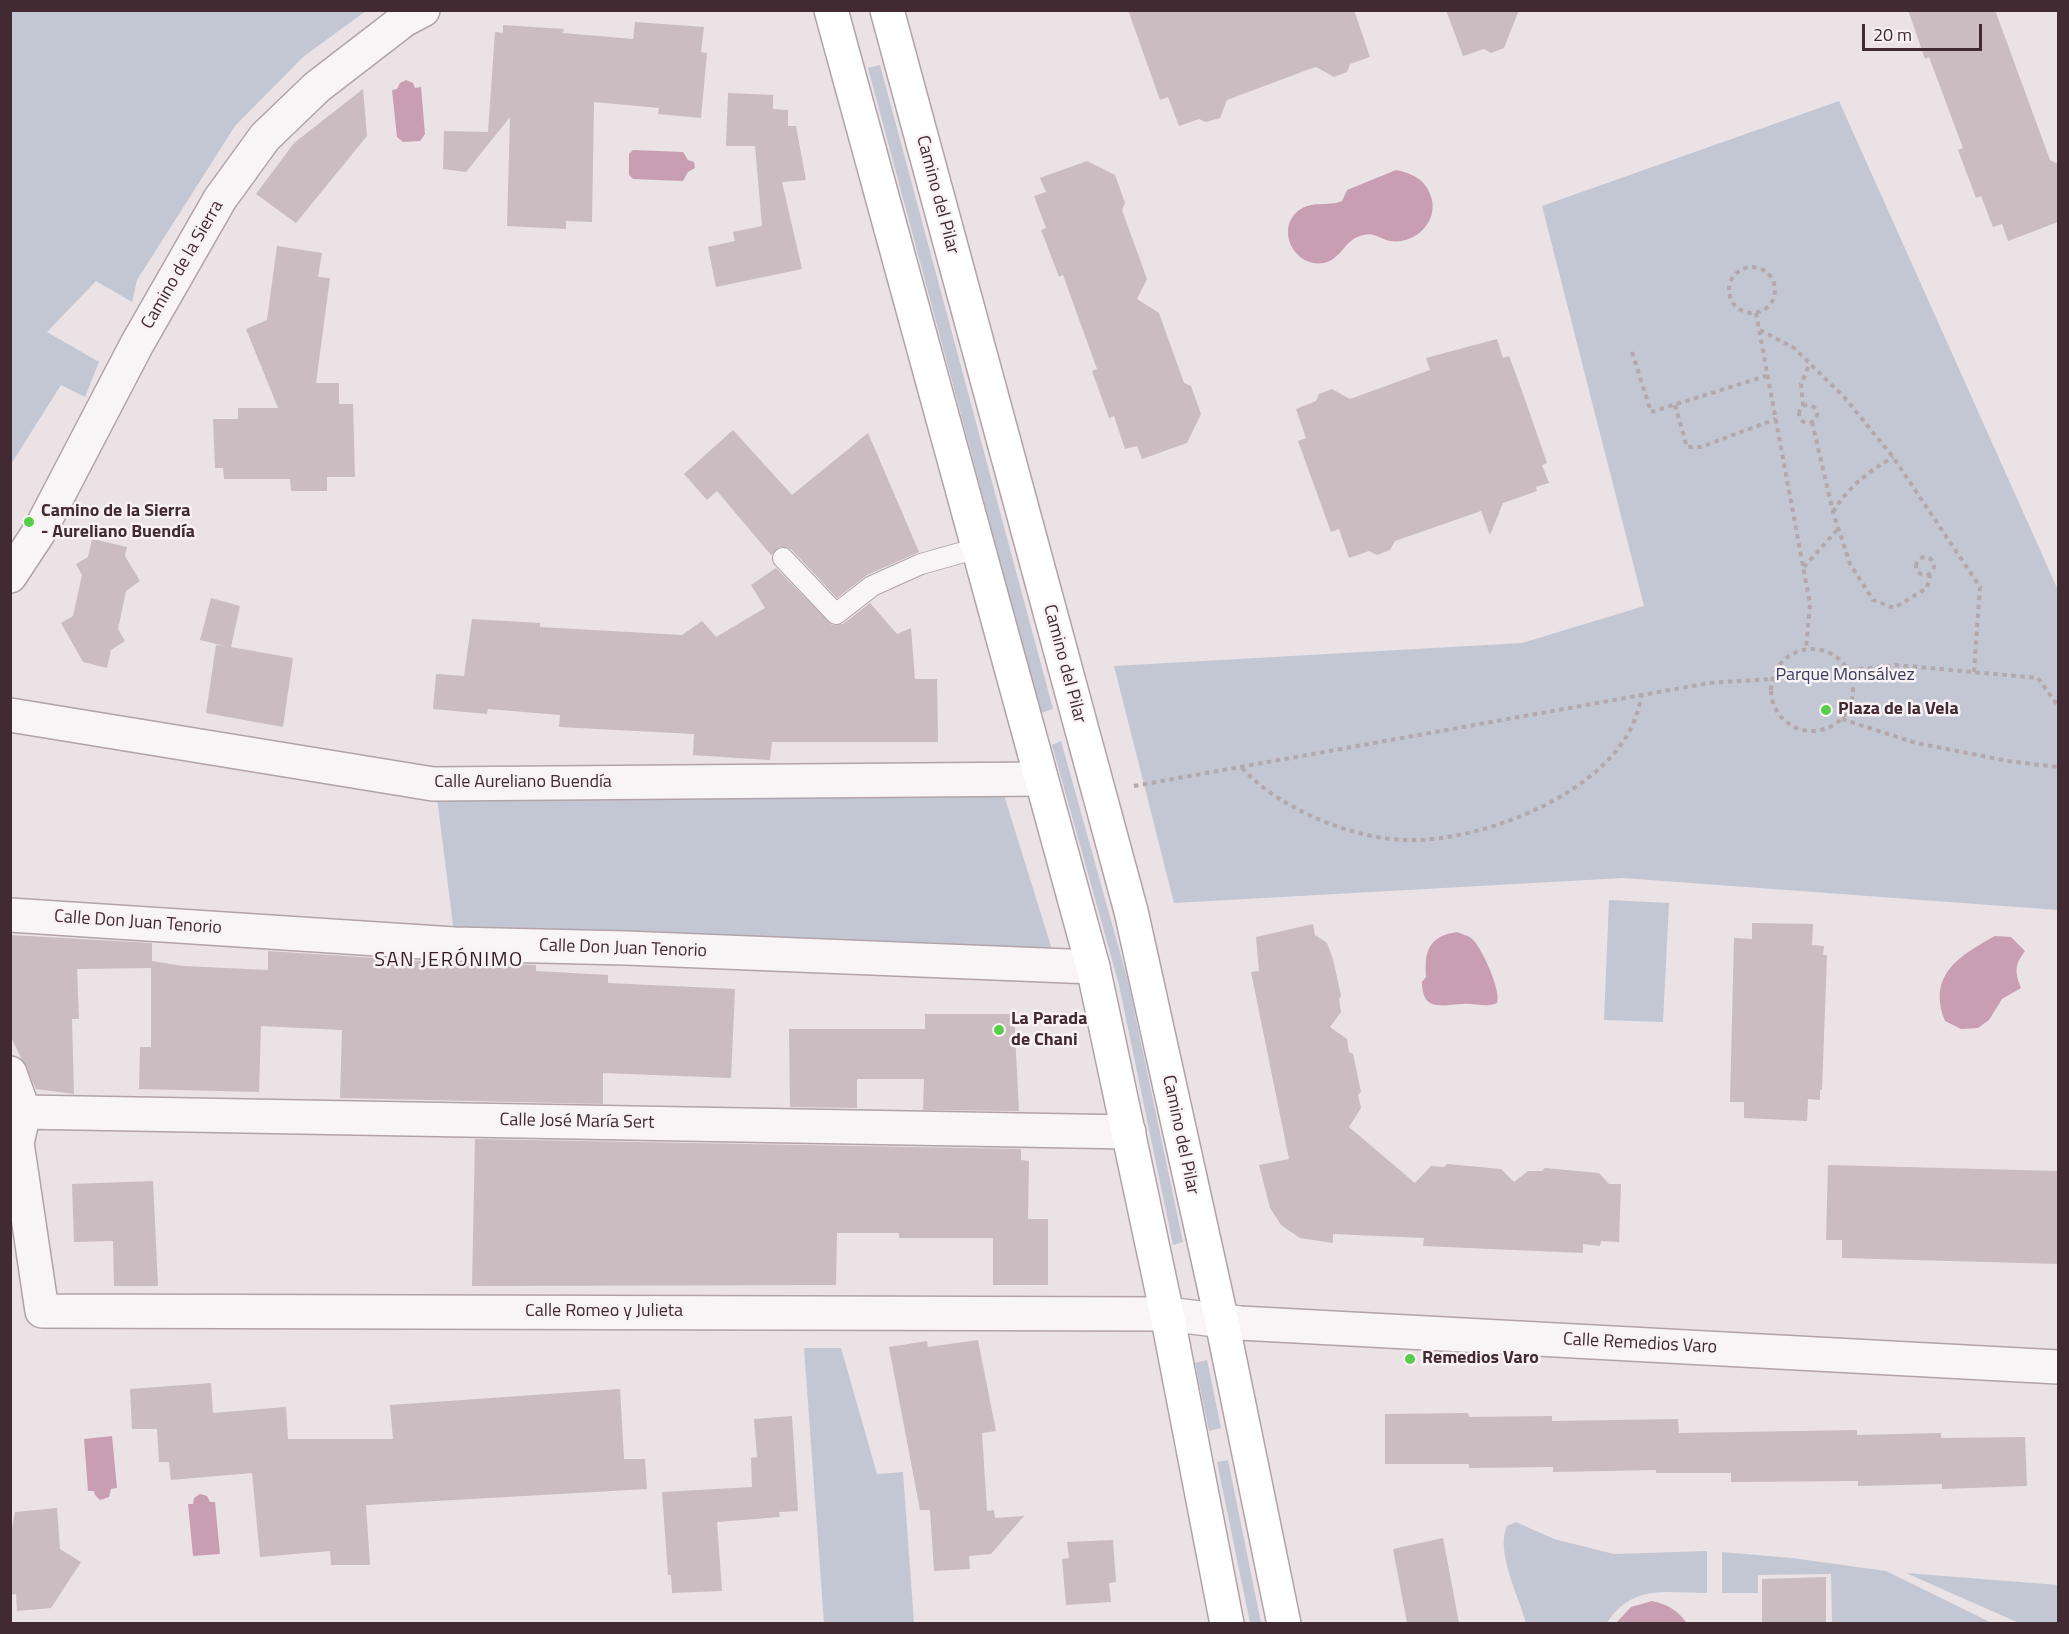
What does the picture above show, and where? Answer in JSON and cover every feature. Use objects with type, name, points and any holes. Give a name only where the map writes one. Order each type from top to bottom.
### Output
[{"type":"main road","points":[[831,10],[1093,967],[1167,1314],[1227,1623]]},
{"type":"main road","name":"Camino del Pilar","points":[[887,10],[1131,911],[1222,1322],[1284,1623]]},
{"type":"street","name":"Camino de la Sierra","points":[[10,576],[39,532],[137,344],[226,190],[266,137],[317,87],[404,20],[423,10]]},
{"type":"street","name":"Calle Aureliano Buendía","points":[[10,715],[433,784],[1041,779]]},
{"type":"street","name":"Calle Don Juan Tenorio","points":[[10,915],[454,944],[626,948],[1093,967]]},
{"type":"street","points":[[10,1073],[24,1112]]},
{"type":"street","name":"Calle José María Sert","points":[[24,1112],[1129,1132]]},
{"type":"street","name":"Calle Romeo y Julieta","points":[[24,1112],[17,1143],[42,1311],[1167,1314]]},
{"type":"street","points":[[1167,1314],[1222,1322]]},
{"type":"street","name":"Calle Remedios Varo","points":[[1222,1322],[2058,1367]]},
{"type":"lane","points":[[783,558],[836,614],[872,586],[921,564],[978,548]]},
{"type":"path","points":[[1747,267],[1760,267],[1770,274],[1776,285],[1775,297],[1768,308],[1756,313],[1744,312],[1734,305],[1729,293],[1730,281],[1737,272],[1747,267]]},
{"type":"path","points":[[1756,313],[1810,604],[1806,648]]},
{"type":"path","points":[[1760,330],[1794,348],[1845,398],[1893,458],[1980,587],[1974,672]]},
{"type":"path","points":[[1632,352],[1651,412],[1769,375]]},
{"type":"path","points":[[1810,363],[1801,384],[1803,406],[1798,412],[1800,420],[1812,422]]},
{"type":"path","points":[[1676,405],[1687,447],[1701,447],[1776,419]]},
{"type":"path","points":[[1803,406],[1812,406],[1816,410],[1817,415],[1812,422],[1838,529],[1850,564],[1873,600],[1894,608],[1927,588],[1930,575],[1935,569],[1934,561],[1928,557],[1920,558],[1915,564],[1917,571],[1922,576],[1930,575]]},
{"type":"path","points":[[1833,512],[1845,493],[1862,476],[1893,458]]},
{"type":"path","points":[[1803,567],[1838,529]]},
{"type":"path","points":[[1806,648],[1822,649],[1838,657],[1850,670],[1854,687],[1851,705],[1842,719],[1829,728],[1814,731],[1793,726],[1776,711],[1771,695],[1772,680],[1778,665],[1791,654],[1806,648]]},
{"type":"path","points":[[1850,670],[1897,665],[2037,678],[2058,706]]},
{"type":"path","points":[[1099,793],[1709,683],[1772,680]]},
{"type":"path","points":[[1242,767],[1252,779],[1294,806],[1342,829],[1406,840],[1475,833],[1535,810],[1584,784],[1621,743],[1640,710],[1641,695]]},
{"type":"path","points":[[1842,719],[1916,743],[2007,761],[2058,767]]},
{"type":"green space","points":[[11,10],[366,11],[303,57],[235,126],[137,280],[132,302],[96,281],[47,332],[99,362],[85,397],[61,385],[11,464]]},
{"type":"green space","points":[[880,65],[1053,709],[1041,713],[868,68]]},
{"type":"green space","name":"Parque Monsálvez","points":[[1839,101],[2058,590],[2058,910],[1623,878],[1174,903],[1114,666],[1522,643],[1644,606],[1542,206]]},
{"type":"green space","points":[[1061,741],[1128,981],[1183,1242],[1173,1245],[1119,985],[1052,745]]},
{"type":"green space","points":[[1004,795],[1054,956],[454,933],[437,798]]},
{"type":"green space","points":[[1609,900],[1669,903],[1663,1022],[1604,1020]]},
{"type":"green space","points":[[804,1348],[841,1348],[877,1474],[903,1472],[914,1623],[824,1623]]},
{"type":"green space","points":[[1207,1360],[1221,1428],[1209,1431],[1195,1363]]},
{"type":"green space","points":[[1228,1460],[1261,1623],[1250,1623],[1217,1462]]},
{"type":"green space","points":[[1516,1522],[1554,1539],[1614,1554],[1707,1551],[1707,1593],[1664,1592],[1639,1596],[1627,1602],[1607,1623],[1526,1623],[1509,1574],[1504,1548],[1507,1526]]},
{"type":"green space","points":[[1722,1552],[1792,1558],[1886,1571],[1992,1623],[1832,1623],[1831,1574],[1758,1575],[1758,1593],[1722,1593]]},
{"type":"green space","points":[[1906,1573],[2058,1585],[2058,1623],[2019,1623]]},
{"type":"shaded area","points":[[406,80],[413,83],[415,88],[421,87],[425,134],[420,141],[403,142],[397,137],[392,90],[397,89],[400,83]]},
{"type":"shaded area","points":[[633,150],[683,152],[688,160],[694,162],[695,168],[688,172],[683,181],[633,179],[629,175],[629,154]]},
{"type":"shaded area","points":[[1396,170],[1419,179],[1430,193],[1433,209],[1422,231],[1407,240],[1399,241],[1390,241],[1371,234],[1358,237],[1330,261],[1324,263],[1304,260],[1297,254],[1291,246],[1288,228],[1291,219],[1298,211],[1308,206],[1342,201],[1347,190]]},
{"type":"shaded area","points":[[1457,932],[1471,938],[1480,950],[1494,979],[1497,1003],[1435,1005],[1425,998],[1422,982],[1426,977],[1426,960],[1430,946],[1440,937]]},
{"type":"shaded area","points":[[1995,936],[2011,937],[2025,951],[2017,969],[2021,988],[2002,999],[1989,1020],[1978,1028],[1961,1029],[1945,1021],[1940,991],[1943,979],[1969,951]]},
{"type":"shaded area","points":[[112,1436],[117,1488],[111,1489],[109,1497],[100,1500],[94,1491],[88,1491],[84,1439]]},
{"type":"shaded area","points":[[200,1494],[207,1496],[210,1502],[215,1502],[220,1554],[193,1556],[188,1504],[193,1504],[194,1498]]},
{"type":"shaded area","points":[[1652,1601],[1672,1609],[1687,1623],[1616,1623],[1631,1607]]},
{"type":"building","points":[[1128,10],[1354,10],[1370,57],[1350,64],[1347,72],[1334,77],[1316,67],[1307,70],[1227,100],[1220,118],[1206,122],[1199,119],[1179,126],[1168,97],[1160,100]]},
{"type":"building","points":[[1446,10],[1519,10],[1504,48],[1491,53],[1484,49],[1463,56]]},
{"type":"building","points":[[1908,10],[1995,10],[2050,160],[2058,164],[2058,222],[2008,241],[2002,224],[1993,227],[1981,196],[1976,198],[1958,150],[1963,148],[1929,57],[1925,59]]},
{"type":"building","points":[[635,22],[704,27],[701,52],[707,53],[701,118],[658,114],[659,108],[594,102],[592,222],[566,221],[566,229],[507,226],[510,117],[466,172],[443,169],[444,131],[488,132],[495,32],[503,33],[503,25],[564,29],[563,33],[633,39]]},
{"type":"building","points":[[363,89],[367,136],[296,223],[256,194],[294,143]]},
{"type":"building","points":[[728,93],[773,95],[773,109],[788,110],[788,126],[796,126],[806,180],[782,182],[802,269],[716,287],[708,247],[735,241],[733,232],[762,226],[755,146],[726,146]]},
{"type":"building","points":[[1087,161],[1115,175],[1125,203],[1122,210],[1147,279],[1137,299],[1159,313],[1184,383],[1191,386],[1201,414],[1187,443],[1142,459],[1137,446],[1125,449],[1114,416],[1109,418],[1092,371],[1097,369],[1063,275],[1059,277],[1041,230],[1046,228],[1034,196],[1046,192],[1040,178]]},
{"type":"building","points":[[277,246],[322,253],[318,277],[330,278],[316,383],[339,383],[339,404],[353,404],[355,477],[327,477],[327,491],[291,491],[290,479],[224,479],[223,468],[215,468],[213,419],[238,419],[238,408],[278,408],[246,329],[267,320]]},
{"type":"building","points":[[1497,339],[1503,358],[1509,356],[1522,391],[1547,463],[1542,465],[1549,483],[1536,487],[1537,491],[1503,503],[1490,535],[1481,511],[1395,541],[1390,550],[1377,555],[1369,551],[1349,558],[1339,529],[1331,532],[1298,441],[1306,438],[1296,409],[1316,401],[1319,394],[1332,389],[1350,399],[1430,370],[1426,358]]},
{"type":"building","points":[[733,430],[792,495],[868,433],[919,552],[867,575],[837,598],[791,549],[780,547],[771,555],[717,491],[707,500],[684,474]]},
{"type":"building","points":[[92,539],[127,547],[125,556],[140,581],[126,591],[118,629],[125,641],[111,650],[107,668],[83,662],[61,623],[73,616],[82,575],[76,564],[88,557]]},
{"type":"building","points":[[776,568],[832,625],[843,624],[870,603],[897,634],[911,628],[915,679],[937,679],[938,742],[772,742],[770,760],[737,758],[693,755],[694,734],[559,727],[560,715],[488,709],[487,714],[433,709],[436,674],[464,676],[472,619],[540,623],[540,627],[682,635],[702,621],[716,637],[765,608],[751,585]]},
{"type":"building","points":[[211,598],[240,606],[231,647],[293,658],[283,727],[206,713],[216,645],[225,646],[200,640]]},
{"type":"building","points":[[1752,923],[1813,924],[1812,945],[1824,946],[1823,955],[1827,955],[1822,1090],[1820,1090],[1820,1100],[1808,1099],[1807,1121],[1744,1118],[1744,1102],[1730,1102],[1734,938],[1752,939]]},
{"type":"building","points":[[1313,924],[1315,935],[1327,943],[1341,996],[1339,999],[1341,1012],[1330,1027],[1347,1039],[1349,1052],[1353,1054],[1361,1092],[1358,1095],[1361,1108],[1349,1127],[1415,1183],[1431,1166],[1444,1167],[1447,1164],[1501,1169],[1514,1182],[1528,1171],[1542,1171],[1545,1168],[1599,1173],[1609,1184],[1621,1184],[1619,1242],[1601,1241],[1600,1246],[1583,1244],[1583,1253],[1423,1246],[1424,1238],[1333,1234],[1333,1243],[1300,1238],[1281,1225],[1270,1208],[1259,1165],[1289,1159],[1251,972],[1259,971],[1256,937]]},
{"type":"building","points":[[10,935],[152,943],[152,961],[183,966],[268,970],[268,951],[453,963],[536,965],[536,971],[608,975],[608,983],[735,989],[731,1078],[603,1073],[603,1104],[340,1098],[342,1030],[261,1026],[259,1092],[139,1089],[140,1047],[151,1047],[151,968],[77,969],[79,1019],[72,1019],[74,1094],[36,1089],[10,1035]]},
{"type":"building","points":[[925,1014],[1014,1014],[1019,1111],[923,1110],[924,1079],[857,1079],[857,1108],[790,1107],[789,1029],[925,1029]]},
{"type":"building","points":[[475,1139],[1021,1149],[1021,1160],[1029,1161],[1028,1219],[1048,1219],[1048,1285],[993,1285],[993,1238],[899,1238],[899,1233],[837,1233],[836,1285],[472,1286]]},
{"type":"building","points":[[1828,1165],[2058,1171],[2058,1264],[1842,1258],[1842,1240],[1826,1240]]},
{"type":"building","points":[[153,1181],[158,1286],[114,1286],[113,1241],[74,1242],[72,1184]]},
{"type":"building","points":[[978,1340],[996,1431],[982,1433],[987,1511],[994,1510],[995,1518],[1024,1516],[991,1554],[969,1556],[970,1569],[934,1571],[930,1510],[920,1510],[889,1347],[927,1341],[928,1347]]},
{"type":"building","points":[[211,1383],[213,1413],[286,1407],[288,1439],[393,1439],[390,1405],[620,1389],[624,1459],[645,1459],[647,1489],[366,1505],[370,1565],[331,1565],[330,1551],[260,1557],[252,1473],[171,1480],[169,1462],[159,1462],[157,1429],[132,1429],[130,1389]]},
{"type":"building","points":[[1468,1413],[1469,1417],[1552,1416],[1552,1421],[1678,1419],[1679,1433],[1857,1430],[1857,1435],[1941,1433],[1941,1438],[2025,1437],[2027,1486],[1942,1489],[1942,1484],[1858,1486],[1858,1481],[1731,1482],[1731,1473],[1656,1473],[1656,1470],[1553,1472],[1553,1467],[1469,1468],[1469,1464],[1385,1464],[1385,1414]]},
{"type":"building","points":[[792,1416],[798,1511],[779,1512],[780,1517],[717,1522],[722,1591],[672,1593],[671,1575],[668,1575],[662,1492],[752,1487],[751,1458],[757,1457],[754,1419]]},
{"type":"building","points":[[57,1508],[60,1549],[81,1562],[51,1608],[17,1611],[16,1594],[10,1595],[10,1539],[15,1512]]},
{"type":"building","points":[[1443,1538],[1459,1623],[1407,1623],[1393,1549]]},
{"type":"building","points":[[1113,1540],[1116,1582],[1109,1583],[1111,1602],[1066,1605],[1062,1559],[1069,1558],[1067,1542]]},
{"type":"building","points":[[1826,1577],[1826,1623],[1762,1623],[1762,1579]]},
{"type":"place","name":"Camino de la Sierra - Aureliano Buendía","points":[[29,522]]},
{"type":"place","name":"Plaza de la Vela","points":[[1826,710]]},
{"type":"place","name":"La Parada de Chani","points":[[999,1030]]},
{"type":"place","name":"Remedios Varo","points":[[1410,1359]]},
{"type":"district","name":"SAN JERÓNIMO","points":[[449,961]]}]
